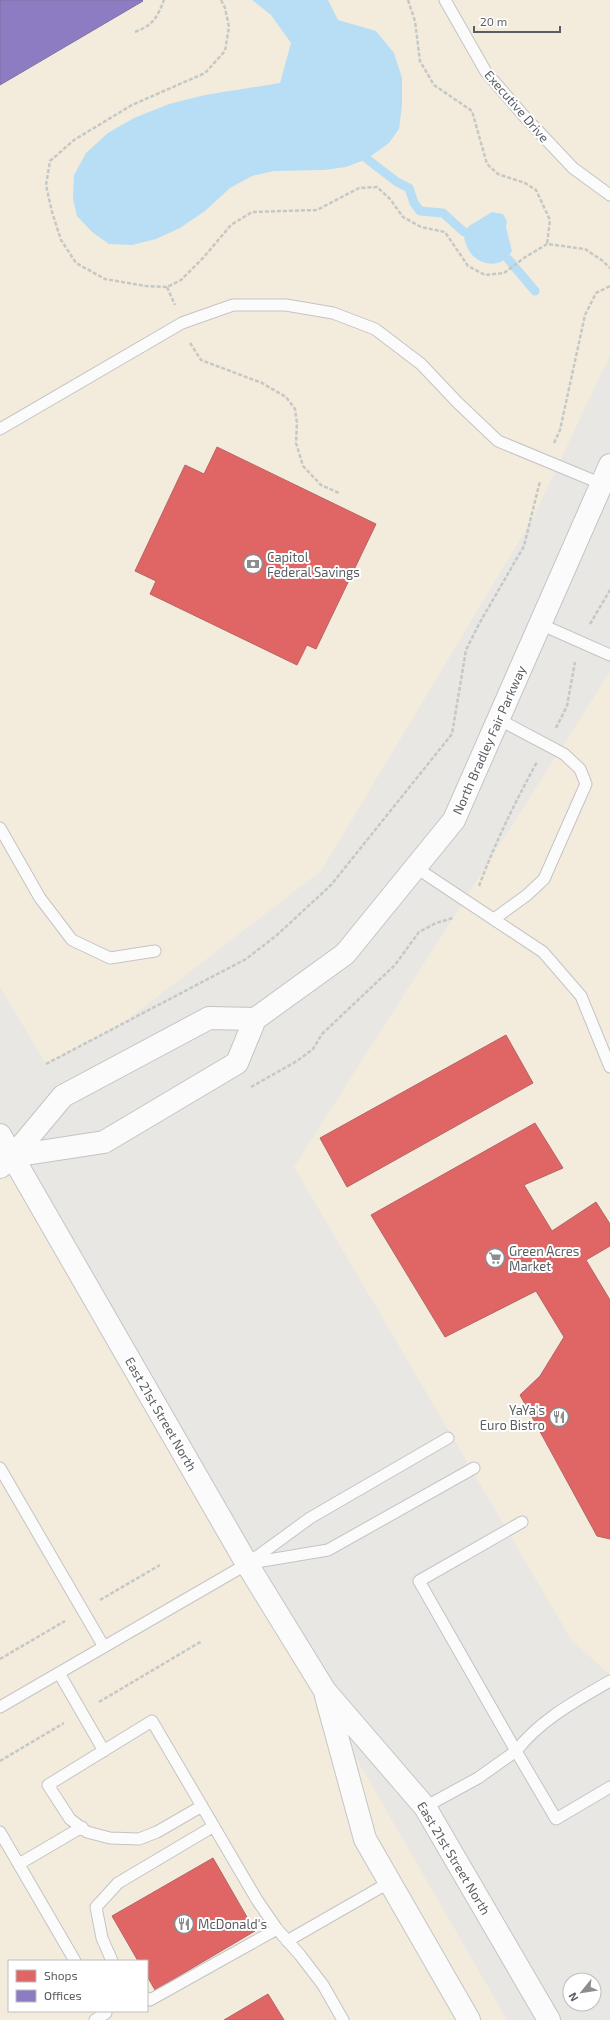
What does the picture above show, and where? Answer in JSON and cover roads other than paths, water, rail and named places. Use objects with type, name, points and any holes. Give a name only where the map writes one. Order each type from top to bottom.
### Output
[{"type":"main road","name":"North Bradley Fair Parkway","points":[[255,1019],[345,954],[454,820],[606,475]]},
{"type":"main road","points":[[209,1018],[255,1019],[238,1063],[104,1142],[6,1162],[63,1096],[209,1018]]},
{"type":"main road","name":"East 21st Street North","points":[[0,1135],[6,1162],[247,1564],[325,1691],[425,1807],[549,2020]]},
{"type":"main road","name":"East 21st Street North","points":[[325,1691],[365,1839],[469,2020]]},
{"type":"lane","name":"Executive Drive","points":[[445,0],[486,72],[524,116],[573,168],[610,195]]},
{"type":"lane","points":[[0,429],[182,323],[233,305],[286,305],[333,313],[375,329],[421,364],[458,403],[498,441],[544,461],[606,475]]},
{"type":"lane","points":[[540,624],[610,655]]},
{"type":"lane","points":[[494,919],[527,895],[544,878],[586,784],[580,769],[564,754],[498,719]]},
{"type":"lane","points":[[0,828],[40,898],[72,940],[110,958],[155,951]]},
{"type":"lane","points":[[415,867],[543,952],[581,996],[610,1067]]},
{"type":"lane","points":[[0,1707],[247,1564],[310,1518],[448,1438]]},
{"type":"lane","points":[[0,1468],[104,1647]]},
{"type":"lane","points":[[247,1564],[328,1550],[474,1468]]},
{"type":"lane","points":[[522,1522],[419,1581],[556,1819],[610,1787]]},
{"type":"lane","points":[[59,1673],[104,1751]]},
{"type":"lane","points":[[425,1807],[478,1778],[516,1751],[526,1739],[553,1715],[610,1681]]},
{"type":"lane","points":[[202,1806],[157,1832],[139,1839],[110,1838],[87,1832],[70,1819],[48,1785],[152,1721],[214,1826],[257,1900],[277,1929],[324,1985],[343,2020]]},
{"type":"lane","points":[[112,1960],[102,1938],[96,1907],[118,1883],[214,1826]]},
{"type":"lane","points":[[19,1864],[82,1828]]},
{"type":"lane","points":[[0,1832],[74,1960]]},
{"type":"lane","points":[[287,1941],[390,1882]]},
{"type":"lane","points":[[148,1999],[150,2000],[277,1929]]},
{"type":"lane","points":[[95,2020],[106,2015]]},
{"type":"water","points":[[252,0],[328,0],[338,20],[376,31],[394,53],[402,78],[402,105],[399,129],[389,143],[367,159],[346,167],[324,170],[274,171],[252,176],[230,188],[205,211],[180,228],[156,239],[132,245],[109,244],[92,232],[77,216],[73,199],[74,175],[86,153],[108,133],[134,118],[169,104],[205,95],[280,83],[291,43],[271,15]]},
{"type":"water","points":[[492,212],[503,214],[507,221],[506,227],[512,251],[507,258],[494,264],[480,261],[474,257],[469,251],[464,235],[464,232],[469,226]]},
{"type":"waterway","points":[[367,159],[397,182],[409,188],[414,203],[420,211],[443,213],[464,232]]},
{"type":"waterway","points":[[508,259],[535,291]]},
{"type":"place","name":"Capitol Federal Savings","points":[[253,564]]},
{"type":"place","name":"Green Acres Market","points":[[495,1258]]},
{"type":"place","name":"YaYa's Euro Bistro","points":[[559,1417]]},
{"type":"place","name":"McDonald's","points":[[184,1924]]}]
